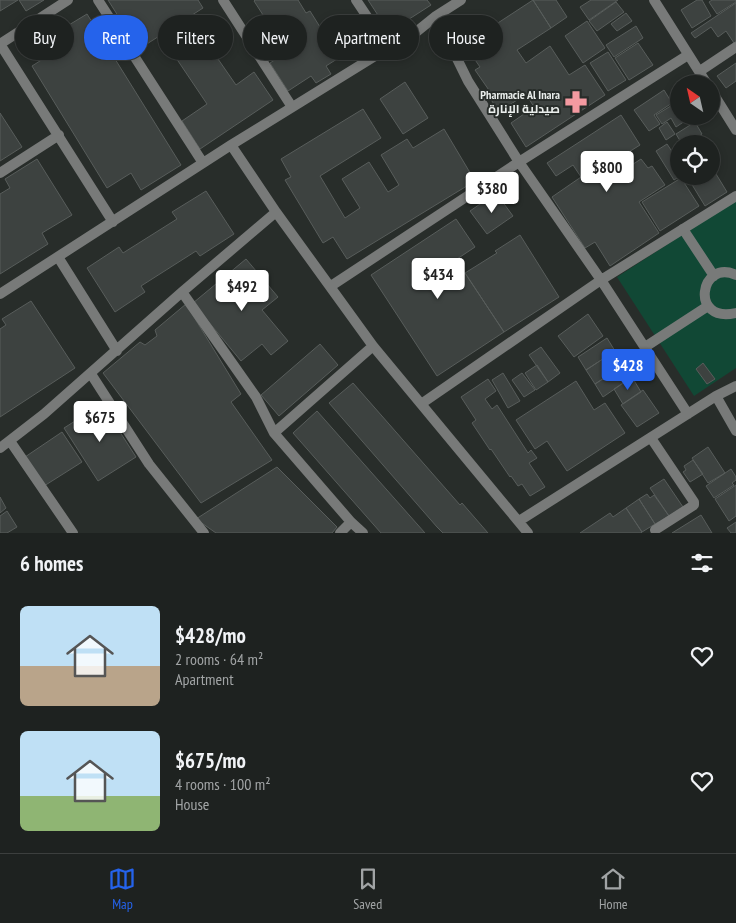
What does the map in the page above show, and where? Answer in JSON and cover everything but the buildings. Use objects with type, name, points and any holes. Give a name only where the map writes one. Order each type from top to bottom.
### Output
[{"type":"street","points":[[68,0],[0,44],[113,222]]},
{"type":"street","points":[[98,0],[203,163]]},
{"type":"street","points":[[223,0],[292,107]]},
{"type":"street","points":[[356,0],[366,15]]},
{"type":"street","points":[[438,15],[460,0]]},
{"type":"street","points":[[654,0],[702,75]]},
{"type":"street","points":[[419,30],[429,22]]},
{"type":"street","points":[[700,71],[736,47]]},
{"type":"street","points":[[331,286],[519,162],[688,55]]},
{"type":"street","points":[[0,293],[231,145],[368,60]]},
{"type":"street","points":[[458,60],[468,81],[519,162],[601,280],[688,414]]},
{"type":"street","points":[[720,104],[736,130]]},
{"type":"street","points":[[0,173],[59,135]]},
{"type":"street","points":[[231,145],[276,212],[373,346],[528,533]]},
{"type":"street","points":[[421,404],[601,280],[736,196]]},
{"type":"street","points":[[0,448],[91,374],[182,292],[276,212]]},
{"type":"street","points":[[683,229],[714,276]]},
{"type":"street","points":[[58,257],[117,351]]},
{"type":"street","points":[[736,275],[730,272],[714,276],[705,286],[704,296],[708,306],[715,313],[726,316],[736,313]]},
{"type":"street","points":[[182,292],[256,397],[274,433],[351,522],[363,533]]},
{"type":"street","points":[[645,347],[708,306]]},
{"type":"street","points":[[274,433],[373,346]]},
{"type":"street","points":[[91,374],[149,464],[204,533]]},
{"type":"street","points":[[519,521],[716,396],[736,386]]},
{"type":"street","points":[[716,396],[736,431]]},
{"type":"street","points":[[651,438],[694,502],[694,505],[656,530]]},
{"type":"street","points":[[10,441],[73,533]]},
{"type":"street","points":[[340,533],[351,522]]},
{"type":"green space","points":[[736,200],[736,368],[694,396],[617,277]]},
{"type":"place","name":"Pharmacie Al Inara صيدلية الإنارة","points":[[576,102]]}]
